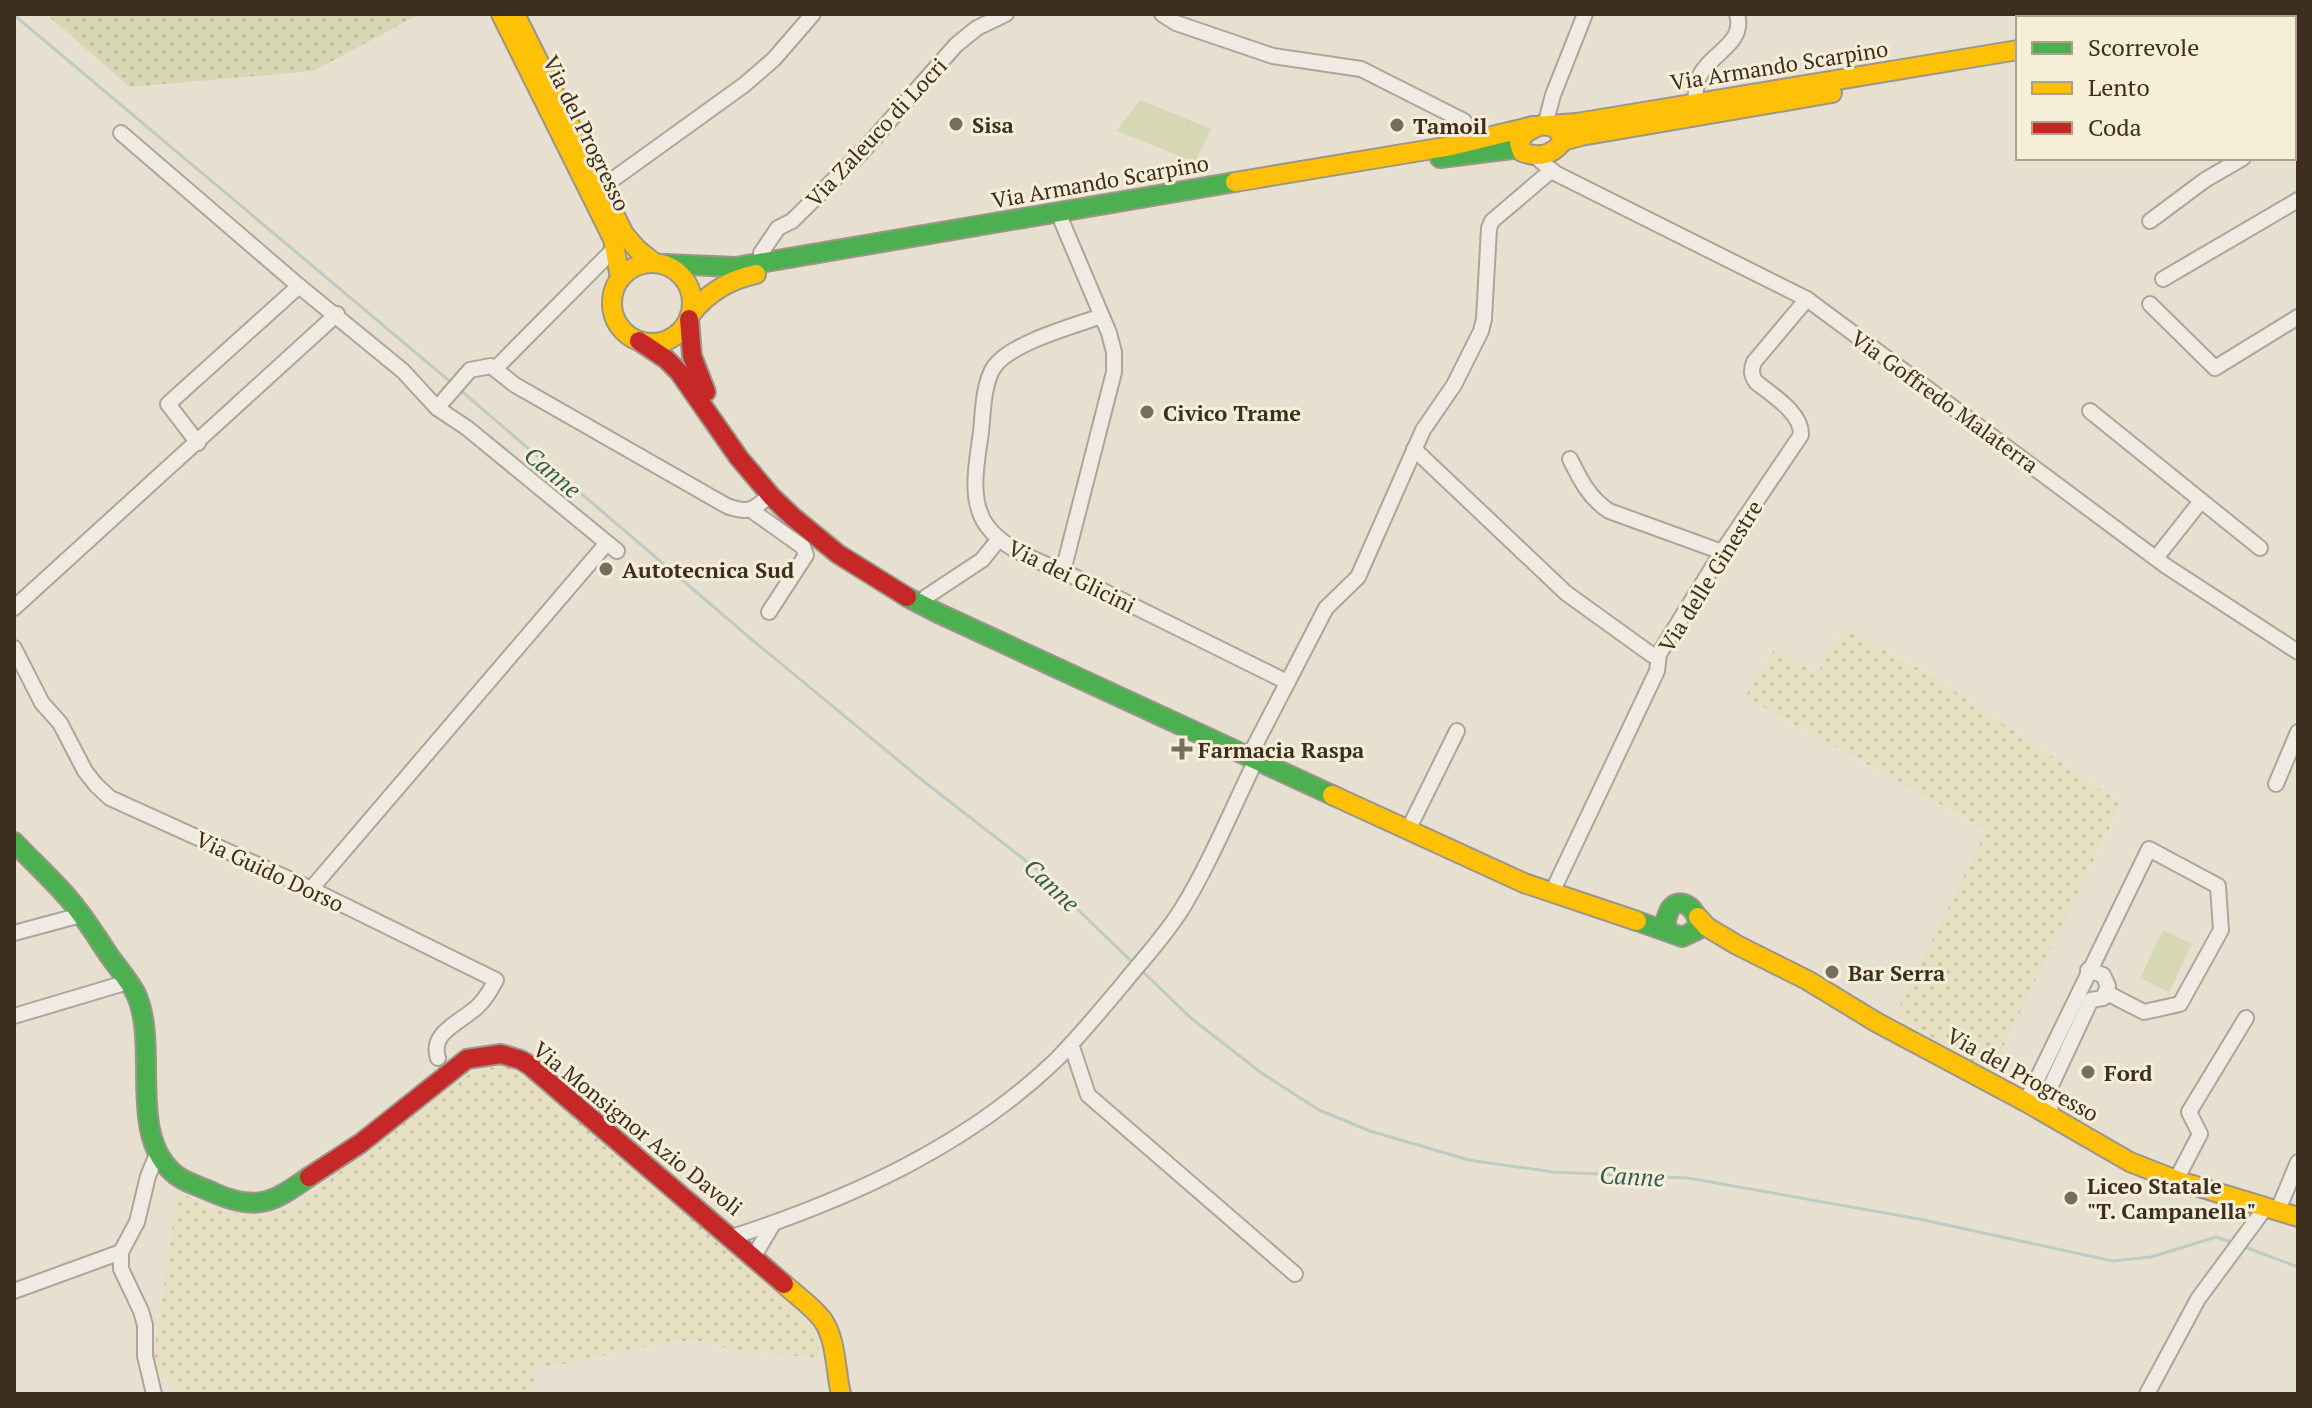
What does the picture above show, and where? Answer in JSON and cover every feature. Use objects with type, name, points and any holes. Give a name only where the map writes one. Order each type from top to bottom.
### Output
[{"type":"street","name":"Via del Progresso","points":[[501,14],[613,239],[620,278]]},
{"type":"street","name":"Via del Progresso","points":[[515,14],[624,234],[637,249],[659,263]]},
{"type":"street","points":[[601,188],[744,85],[774,59],[813,14]]},
{"type":"street","name":"Via Zaleuco di Locri","points":[[763,262],[761,253],[778,228],[792,221],[862,152],[956,45],[977,28],[1006,14]]},
{"type":"street","points":[[1162,14],[1176,23],[1273,56],[1361,69],[1464,121],[1497,153]]},
{"type":"street","points":[[1544,125],[1585,14]]},
{"type":"street","points":[[1695,103],[1697,80],[1706,64],[1736,36],[1740,26],[1737,14]]},
{"type":"street","name":"Via Armando Scarpino","points":[[659,263],[736,267],[1451,146],[1544,125],[1577,123],[2016,50]]},
{"type":"street","name":"Via Armando Scarpino","points":[[690,317],[709,294],[737,278],[1451,156],[1545,154],[1596,133],[2016,61]]},
{"type":"street","points":[[732,1237],[773,1224],[878,1179],[948,1143],[995,1111],[1053,1063],[1162,937],[1183,908],[1209,860],[1287,682],[1326,608],[1358,577],[1423,430],[1454,385],[1481,331],[1489,228],[1545,154],[1559,130],[1544,125],[1525,133],[1519,143],[1545,154]]},
{"type":"street","points":[[121,133],[299,286],[442,402],[467,428],[612,547],[311,889]]},
{"type":"street","name":"Via Goffredo Malaterra","points":[[1545,154],[1574,180],[1807,299],[2156,558],[2298,652]]},
{"type":"street","points":[[2150,221],[2205,180],[2240,160]]},
{"type":"street","points":[[2163,279],[2298,200]]},
{"type":"street","points":[[1062,222],[1112,343],[1114,372],[1063,571]]},
{"type":"street","points":[[495,369],[614,249]]},
{"type":"street","points":[[690,317],[674,337],[651,344],[639,341],[627,336],[618,326],[611,302],[613,289],[629,269],[641,264],[659,263],[676,270],[685,279],[692,303],[690,352],[696,374],[736,441],[788,500],[845,549],[875,569],[926,597],[1524,883],[1677,934],[1737,945]]},
{"type":"street","points":[[198,443],[168,404],[299,286]]},
{"type":"street","name":"Via delle Ginestre","points":[[1556,884],[1657,671],[1659,654],[1722,552],[1801,435],[1795,416],[1756,382],[1752,367],[1807,299]]},
{"type":"street","points":[[2150,304],[2215,368],[2298,317]]},
{"type":"street","points":[[14,608],[337,314]]},
{"type":"street","name":"Via dei Glicini","points":[[1102,316],[1021,346],[1006,355],[993,369],[987,386],[976,468],[976,496],[981,515],[999,539],[1014,550],[1063,571],[1287,682]]},
{"type":"street","points":[[639,341],[669,362],[685,379],[728,446],[770,495],[839,557],[903,595],[1527,874],[1646,913],[1667,911],[1684,904],[1695,909],[1699,922],[1694,932],[1677,934]]},
{"type":"street","points":[[442,402],[470,370],[491,366],[515,385],[727,506],[741,511],[751,510],[770,495]]},
{"type":"street","points":[[2090,411],[2260,548]]},
{"type":"street","points":[[1414,449],[1566,593],[1652,655],[1659,654]]},
{"type":"street","points":[[1570,459],[1584,487],[1599,505],[1722,552]]},
{"type":"street","points":[[2156,558],[2201,501]]},
{"type":"street","points":[[751,510],[803,547],[806,555],[769,612]]},
{"type":"street","points":[[926,597],[982,560],[999,539]]},
{"type":"street","name":"Via Guido Dorso","points":[[14,648],[42,703],[60,723],[85,771],[110,798],[311,889],[496,980],[479,1005],[437,1041],[435,1050],[438,1058]]},
{"type":"street","points":[[1412,822],[1457,731]]},
{"type":"street","points":[[2276,784],[2298,732]]},
{"type":"street","points":[[17,848],[71,901],[135,992],[143,1014],[146,1038],[146,1095],[153,1145],[177,1176],[231,1200],[256,1204],[280,1197],[361,1143],[467,1059]]},
{"type":"street","points":[[2026,1102],[2149,849],[2218,886],[2221,930],[2180,1004],[2144,1012],[2107,993]]},
{"type":"street","points":[[1667,911],[1665,922],[1677,934]]},
{"type":"street","points":[[14,933],[81,915]]},
{"type":"street","points":[[1698,917],[1707,927],[1737,945]]},
{"type":"street","name":"Via del Progresso","points":[[1737,945],[1807,980],[1876,1022],[2130,1162],[2176,1180],[2298,1217]]},
{"type":"street","points":[[2052,1117],[2048,1092],[2091,1000],[2103,998],[2107,993],[2107,980],[2103,975],[2088,970]]},
{"type":"street","points":[[14,1016],[128,982]]},
{"type":"street","points":[[2176,1180],[2200,1134],[2189,1112],[2246,1018]]},
{"type":"street","points":[[1071,1044],[1088,1095],[1295,1274]]},
{"type":"street","name":"Via Monsignor Azio Davoli","points":[[467,1059],[501,1054],[529,1065],[754,1256],[828,1325],[841,1394]]},
{"type":"street","points":[[437,1082],[438,1058],[467,1059]]},
{"type":"street","points":[[154,1394],[145,1356],[145,1325],[121,1269],[121,1252],[137,1222],[148,1176],[158,1152]]},
{"type":"street","points":[[2147,1394],[2198,1299],[2253,1225],[2272,1209],[2298,1162]]},
{"type":"street","points":[[754,1256],[773,1224]]},
{"type":"street","points":[[14,1291],[121,1252]]},
{"type":"shaded area","points":[[1843,629],[1929,674],[2121,803],[1991,1072],[1895,1015],[1987,830],[1745,697],[1774,650],[1817,674]]},
{"type":"shaded area","points":[[500,1066],[519,1069],[548,1090],[783,1298],[815,1329],[821,1358],[735,1351],[705,1341],[673,1341],[534,1370],[534,1394],[181,1394],[152,1365],[178,1191],[214,1210],[265,1216],[291,1207],[461,1078]]},
{"type":"green space","points":[[46,14],[420,14],[313,71],[130,87]]},
{"type":"green space","points":[[1140,100],[1211,129],[1195,162],[1116,131]]},
{"type":"green space","points":[[2163,930],[2192,944],[2169,992],[2140,978]]},
{"type":"waterway","name":"Canne","points":[[14,15],[453,384]]},
{"type":"waterway","name":"Canne","points":[[459,389],[750,638],[922,780],[1034,867],[1132,962]]},
{"type":"waterway","name":"Canne","points":[[1141,970],[1192,1019],[1263,1074],[1319,1110],[1370,1131],[1469,1160],[1553,1172],[1688,1178],[1919,1219],[2113,1261],[2151,1257],[2216,1237],[2235,1243]]},
{"type":"waterway","name":"Canne","points":[[2242,1246],[2298,1267]]},
{"type":"traffic: fast","points":[[2200,16],[2205,14]]},
{"type":"traffic: fast","points":[[1440,158],[1520,148]]},
{"type":"traffic: fast","points":[[665,264],[736,267],[1235,182]]},
{"type":"traffic: fast","points":[[907,597],[1332,795]]},
{"type":"traffic: fast","points":[[14,842],[74,906],[136,994],[143,1015],[148,1115],[152,1138],[161,1158],[184,1180],[242,1202],[264,1202],[275,1198],[309,1177]]},
{"type":"traffic: fast","points":[[1637,921],[1682,937],[1697,930],[1697,917],[1690,907],[1680,903],[1670,909],[1665,922],[1669,932]]},
{"type":"traffic: slow","points":[[501,14],[613,239],[620,278]]},
{"type":"traffic: slow","points":[[515,14],[624,234],[653,262]]},
{"type":"traffic: slow","points":[[1548,125],[1577,123],[2016,50]]},
{"type":"traffic: slow","points":[[1563,141],[1832,93]]},
{"type":"traffic: slow","points":[[1235,182],[1451,146],[1533,126],[1538,126],[1543,126],[1552,127],[1561,135],[1563,141],[1559,146],[1545,154],[1522,152],[1519,143],[1525,133],[1541,125]]},
{"type":"traffic: slow","points":[[644,263],[660,263],[681,274],[692,295],[692,303],[692,311],[681,332],[660,343],[644,343],[630,337],[618,325],[612,311],[612,295],[618,281],[630,269],[644,263]]},
{"type":"traffic: slow","points":[[690,315],[719,288],[756,274]]},
{"type":"traffic: slow","points":[[1332,795],[1524,883],[1637,921]]},
{"type":"traffic: slow","points":[[1698,917],[1707,927],[1737,945],[1807,980],[1876,1022],[2130,1162],[2176,1180],[2298,1217]]},
{"type":"traffic: slow","points":[[784,1284],[814,1310],[827,1327],[841,1394]]},
{"type":"traffic: jam","points":[[2167,16],[2173,14]]},
{"type":"traffic: jam","points":[[689,319],[692,356],[706,392]]},
{"type":"traffic: jam","points":[[639,341],[679,372],[739,458],[772,497],[838,554],[907,597]]},
{"type":"traffic: jam","points":[[309,1177],[361,1143],[467,1059],[501,1054],[529,1065],[784,1284]]},
{"type":"place","name":"Sisa","points":[[956,124]]},
{"type":"place","name":"Tamoil","points":[[1397,125]]},
{"type":"place","name":"Civico Trame","points":[[1147,412]]},
{"type":"place","name":"Autotecnica Sud","points":[[606,569]]},
{"type":"place","name":"Farmacia Raspa","points":[[1182,749]]},
{"type":"place","name":"Bar Serra","points":[[1832,972]]},
{"type":"place","name":"Ford","points":[[2088,1072]]},
{"type":"place","name":"Liceo Statale \"T. Campanella\"","points":[[2071,1198]]}]
